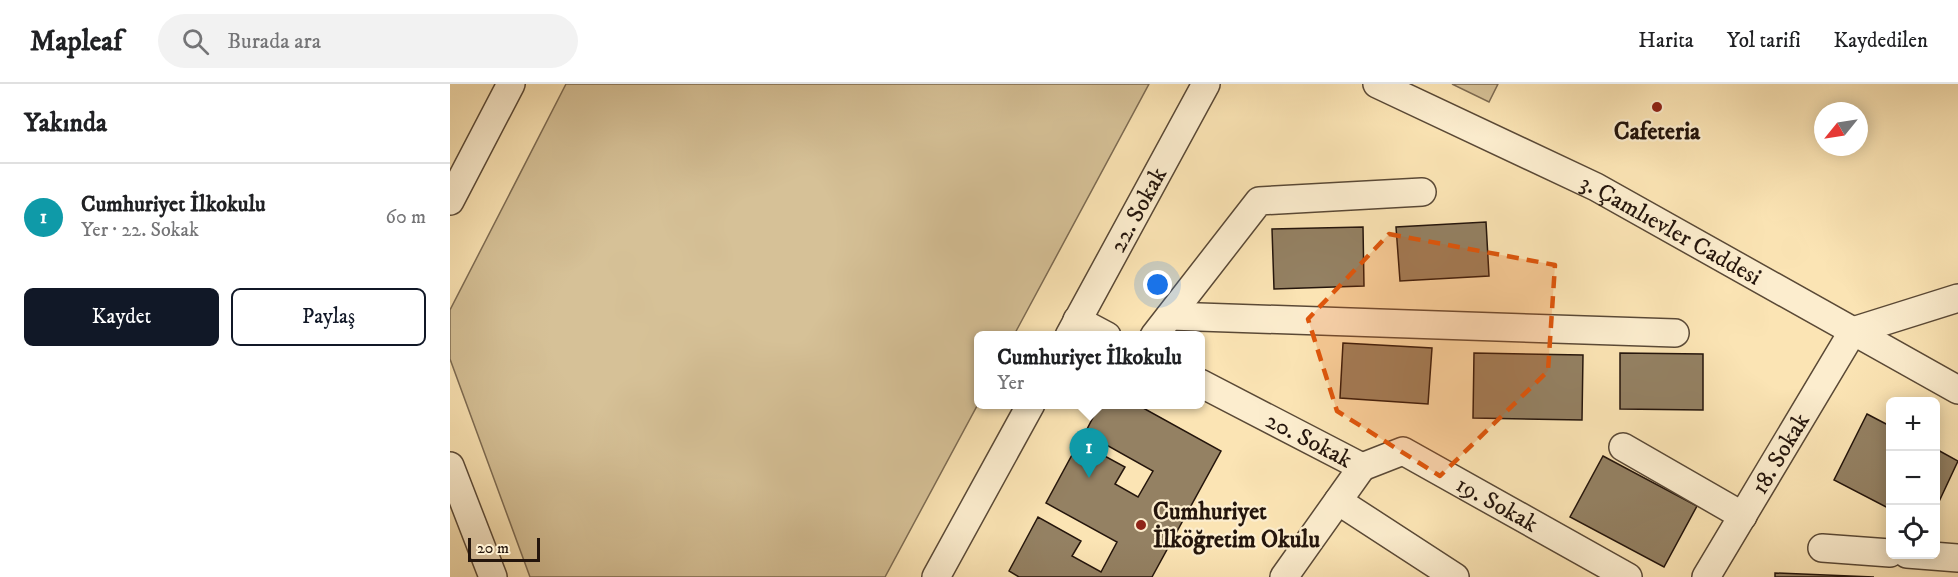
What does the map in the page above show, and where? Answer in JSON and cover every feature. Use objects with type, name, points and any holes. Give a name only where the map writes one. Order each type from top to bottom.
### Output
[{"type":"street","points":[[450,201],[511,84]]},
{"type":"street","name":"22. Sokak","points":[[1073,328],[1206,84]]},
{"type":"street","name":"3. Çamlıevler Caddesi","points":[[1377,84],[1596,187],[1958,390]]},
{"type":"street","points":[[1162,326],[1259,201],[1422,192]]},
{"type":"street","points":[[1853,331],[1958,298]]},
{"type":"street","points":[[1162,326],[1675,333]]},
{"type":"street","name":"18. Sokak","points":[[1706,577],[1853,331]]},
{"type":"street","name":"20. Sokak","points":[[1205,386],[1362,467],[1284,577]]},
{"type":"street","points":[[936,577],[1029,409]]},
{"type":"street","points":[[1623,447],[1743,516]]},
{"type":"street","name":"19. Sokak","points":[[1362,467],[1403,451],[1628,577]]},
{"type":"street","points":[[450,466],[493,577]]},
{"type":"street","points":[[1338,501],[1455,577]]},
{"type":"street","points":[[1822,548],[1886,553]]},
{"type":"street","points":[[1940,557],[1958,558]]},
{"type":"highlighted area","points":[[1389,234],[1555,265],[1548,371],[1440,476],[1337,411],[1308,319]]},
{"type":"shaded area","points":[[566,84],[1149,84],[1016,331],[974,331],[975,409],[885,577],[530,577],[450,359],[450,310]]},
{"type":"shaded area","points":[[1452,84],[1498,84],[1489,102]]},
{"type":"building","points":[[1486,222],[1489,276],[1400,281],[1396,227]]},
{"type":"building","points":[[1363,227],[1364,286],[1274,289],[1272,229]]},
{"type":"building","points":[[1343,343],[1432,348],[1428,404],[1340,398]]},
{"type":"building","points":[[1474,353],[1583,355],[1582,420],[1473,418]]},
{"type":"building","points":[[1620,353],[1703,354],[1703,410],[1620,409]]},
{"type":"building","points":[[1097,409],[1145,409],[1221,451],[1152,577],[1019,577],[1009,571],[1038,517],[1081,541],[1072,556],[1101,572],[1117,542],[1046,503],[1079,442],[1125,467],[1115,484],[1138,497],[1153,471],[1085,433]]},
{"type":"building","points":[[1867,414],[1886,424],[1886,507],[1834,480]]},
{"type":"building","points":[[1940,451],[1958,461],[1940,499]]},
{"type":"building","points":[[1603,456],[1697,506],[1664,567],[1570,517]]},
{"type":"building","points":[[1775,573],[1874,577],[1775,577]]},
{"type":"place","name":"Cafeteria","points":[[1657,107]]},
{"type":"place","name":"Cumhuriyet İlkokulu","points":[[1089,478]]},
{"type":"place","name":"Cumhuriyet İlköğretim Okulu","points":[[1141,525]]}]
